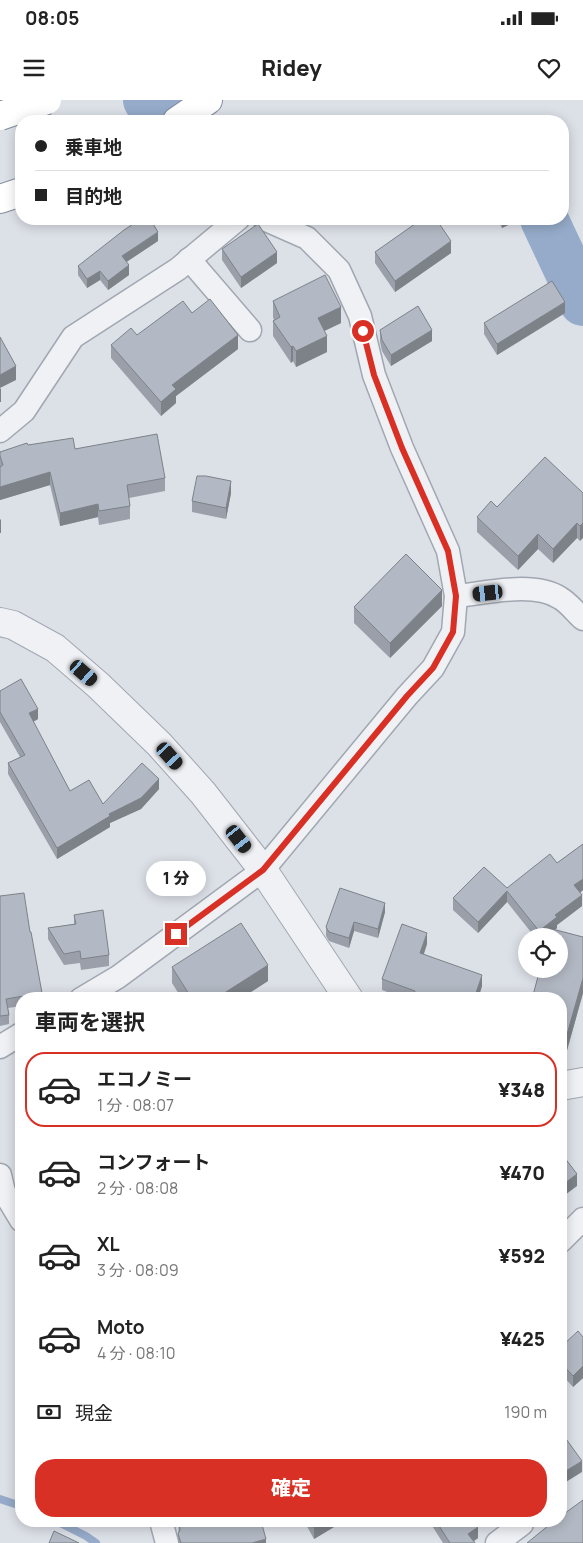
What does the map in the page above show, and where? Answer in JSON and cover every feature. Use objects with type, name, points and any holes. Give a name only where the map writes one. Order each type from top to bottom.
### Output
[{"type":"highway","points":[[0,116],[47,100]]},
{"type":"highway","points":[[186,115],[208,100]]},
{"type":"highway","points":[[0,200],[15,194]]},
{"type":"street","points":[[20,100],[29,115]]},
{"type":"street","points":[[0,431],[24,411],[73,337],[178,269],[231,225]]},
{"type":"street","points":[[93,992],[118,977],[263,870],[407,696],[433,668],[453,632],[456,596],[448,551],[402,448],[374,375],[360,316],[339,270],[306,238],[277,225]]},
{"type":"street","points":[[189,259],[250,330]]},
{"type":"street","points":[[456,596],[520,589],[541,590],[561,598],[583,619]]},
{"type":"street","points":[[0,622],[13,625],[55,648],[98,685],[165,751],[203,793],[263,870],[344,992]]},
{"type":"street","points":[[0,1047],[15,1038]]},
{"type":"street","points":[[567,1085],[583,1082]]},
{"type":"street","points":[[0,1176],[4,1192],[15,1210]]},
{"type":"street","points":[[567,1235],[583,1219]]},
{"type":"street","points":[[163,1527],[167,1543]]},
{"type":"street","points":[[497,1543],[518,1527]]},
{"type":"building","points":[[132,225],[154,225],[158,232],[122,256],[129,265],[108,281],[100,271],[87,279],[78,266]]},
{"type":"building","points":[[259,225],[277,252],[241,277],[222,249]]},
{"type":"building","points":[[413,225],[440,225],[451,241],[395,281],[375,252]]},
{"type":"building","points":[[325,275],[341,307],[318,318],[327,336],[296,351],[293,346],[291,347],[273,321],[280,317],[273,301]]},
{"type":"building","points":[[552,281],[565,302],[497,344],[484,323]]},
{"type":"building","points":[[210,299],[238,335],[172,385],[176,389],[161,402],[111,345],[131,328],[137,335],[183,301],[192,313]]},
{"type":"building","points":[[418,306],[432,330],[391,355],[382,340],[380,330]]},
{"type":"building","points":[[0,337],[16,366],[0,375]]},
{"type":"building","points":[[157,434],[165,478],[127,485],[130,506],[99,511],[98,504],[60,513],[50,472],[0,487],[0,467],[3,465],[0,452],[27,443],[28,445],[73,438],[75,449]]},
{"type":"building","points":[[545,457],[583,493],[583,523],[580,526],[577,523],[553,549],[538,534],[518,556],[477,517],[491,501],[497,507]]},
{"type":"building","points":[[197,476],[231,481],[226,508],[192,501]]},
{"type":"building","points":[[406,554],[442,590],[390,643],[354,607]]},
{"type":"building","points":[[21,679],[38,709],[29,713],[70,791],[89,780],[103,804],[142,763],[159,779],[141,798],[109,814],[110,816],[57,848],[8,763],[25,755],[0,712],[0,691]]},
{"type":"building","points":[[583,844],[583,879],[574,885],[582,895],[555,915],[557,917],[543,928],[537,928],[507,891],[478,922],[453,898],[484,867],[507,888],[550,854],[557,863]]},
{"type":"building","points":[[340,888],[385,903],[378,929],[354,922],[349,938],[329,932],[326,927]]},
{"type":"building","points":[[24,893],[42,992],[15,992],[15,998],[6,999],[9,1015],[0,1016],[0,896]]},
{"type":"building","points":[[103,910],[109,955],[81,959],[80,951],[64,954],[48,928],[76,924],[74,915]]},
{"type":"building","points":[[241,923],[268,965],[226,992],[188,992],[172,967]]},
{"type":"building","points":[[402,924],[427,933],[420,953],[482,975],[476,992],[415,992],[382,979]]},
{"type":"building","points":[[568,933],[583,937],[583,978],[567,1034],[567,992],[534,992],[538,978],[568,978]]},
{"type":"building","points":[[567,1161],[577,1174],[567,1182]]},
{"type":"building","points":[[578,1331],[583,1337],[583,1366],[573,1376],[567,1370],[567,1341]]},
{"type":"building","points":[[567,1440],[582,1461],[567,1470]]},
{"type":"building","points":[[583,1500],[583,1543],[527,1543],[547,1527],[567,1527],[567,1512]]},
{"type":"building","points":[[180,1527],[263,1527],[266,1539],[252,1543],[181,1543],[178,1534]]},
{"type":"building","points":[[440,1527],[478,1527],[468,1534],[475,1543],[450,1543]]},
{"type":"building","points":[[54,1531],[79,1543],[49,1543]]},
{"type":"waterway","points":[[147,100],[154,112],[160,115]]},
{"type":"waterway","points":[[547,225],[583,302]]},
{"type":"waterway","points":[[0,1499],[15,1504]]},
{"type":"waterway","points":[[68,1527],[96,1543]]},
{"type":"route","points":[[176,934],[263,870],[407,696],[433,668],[453,632],[456,596],[448,551],[402,448],[374,375],[363,331]]}]
